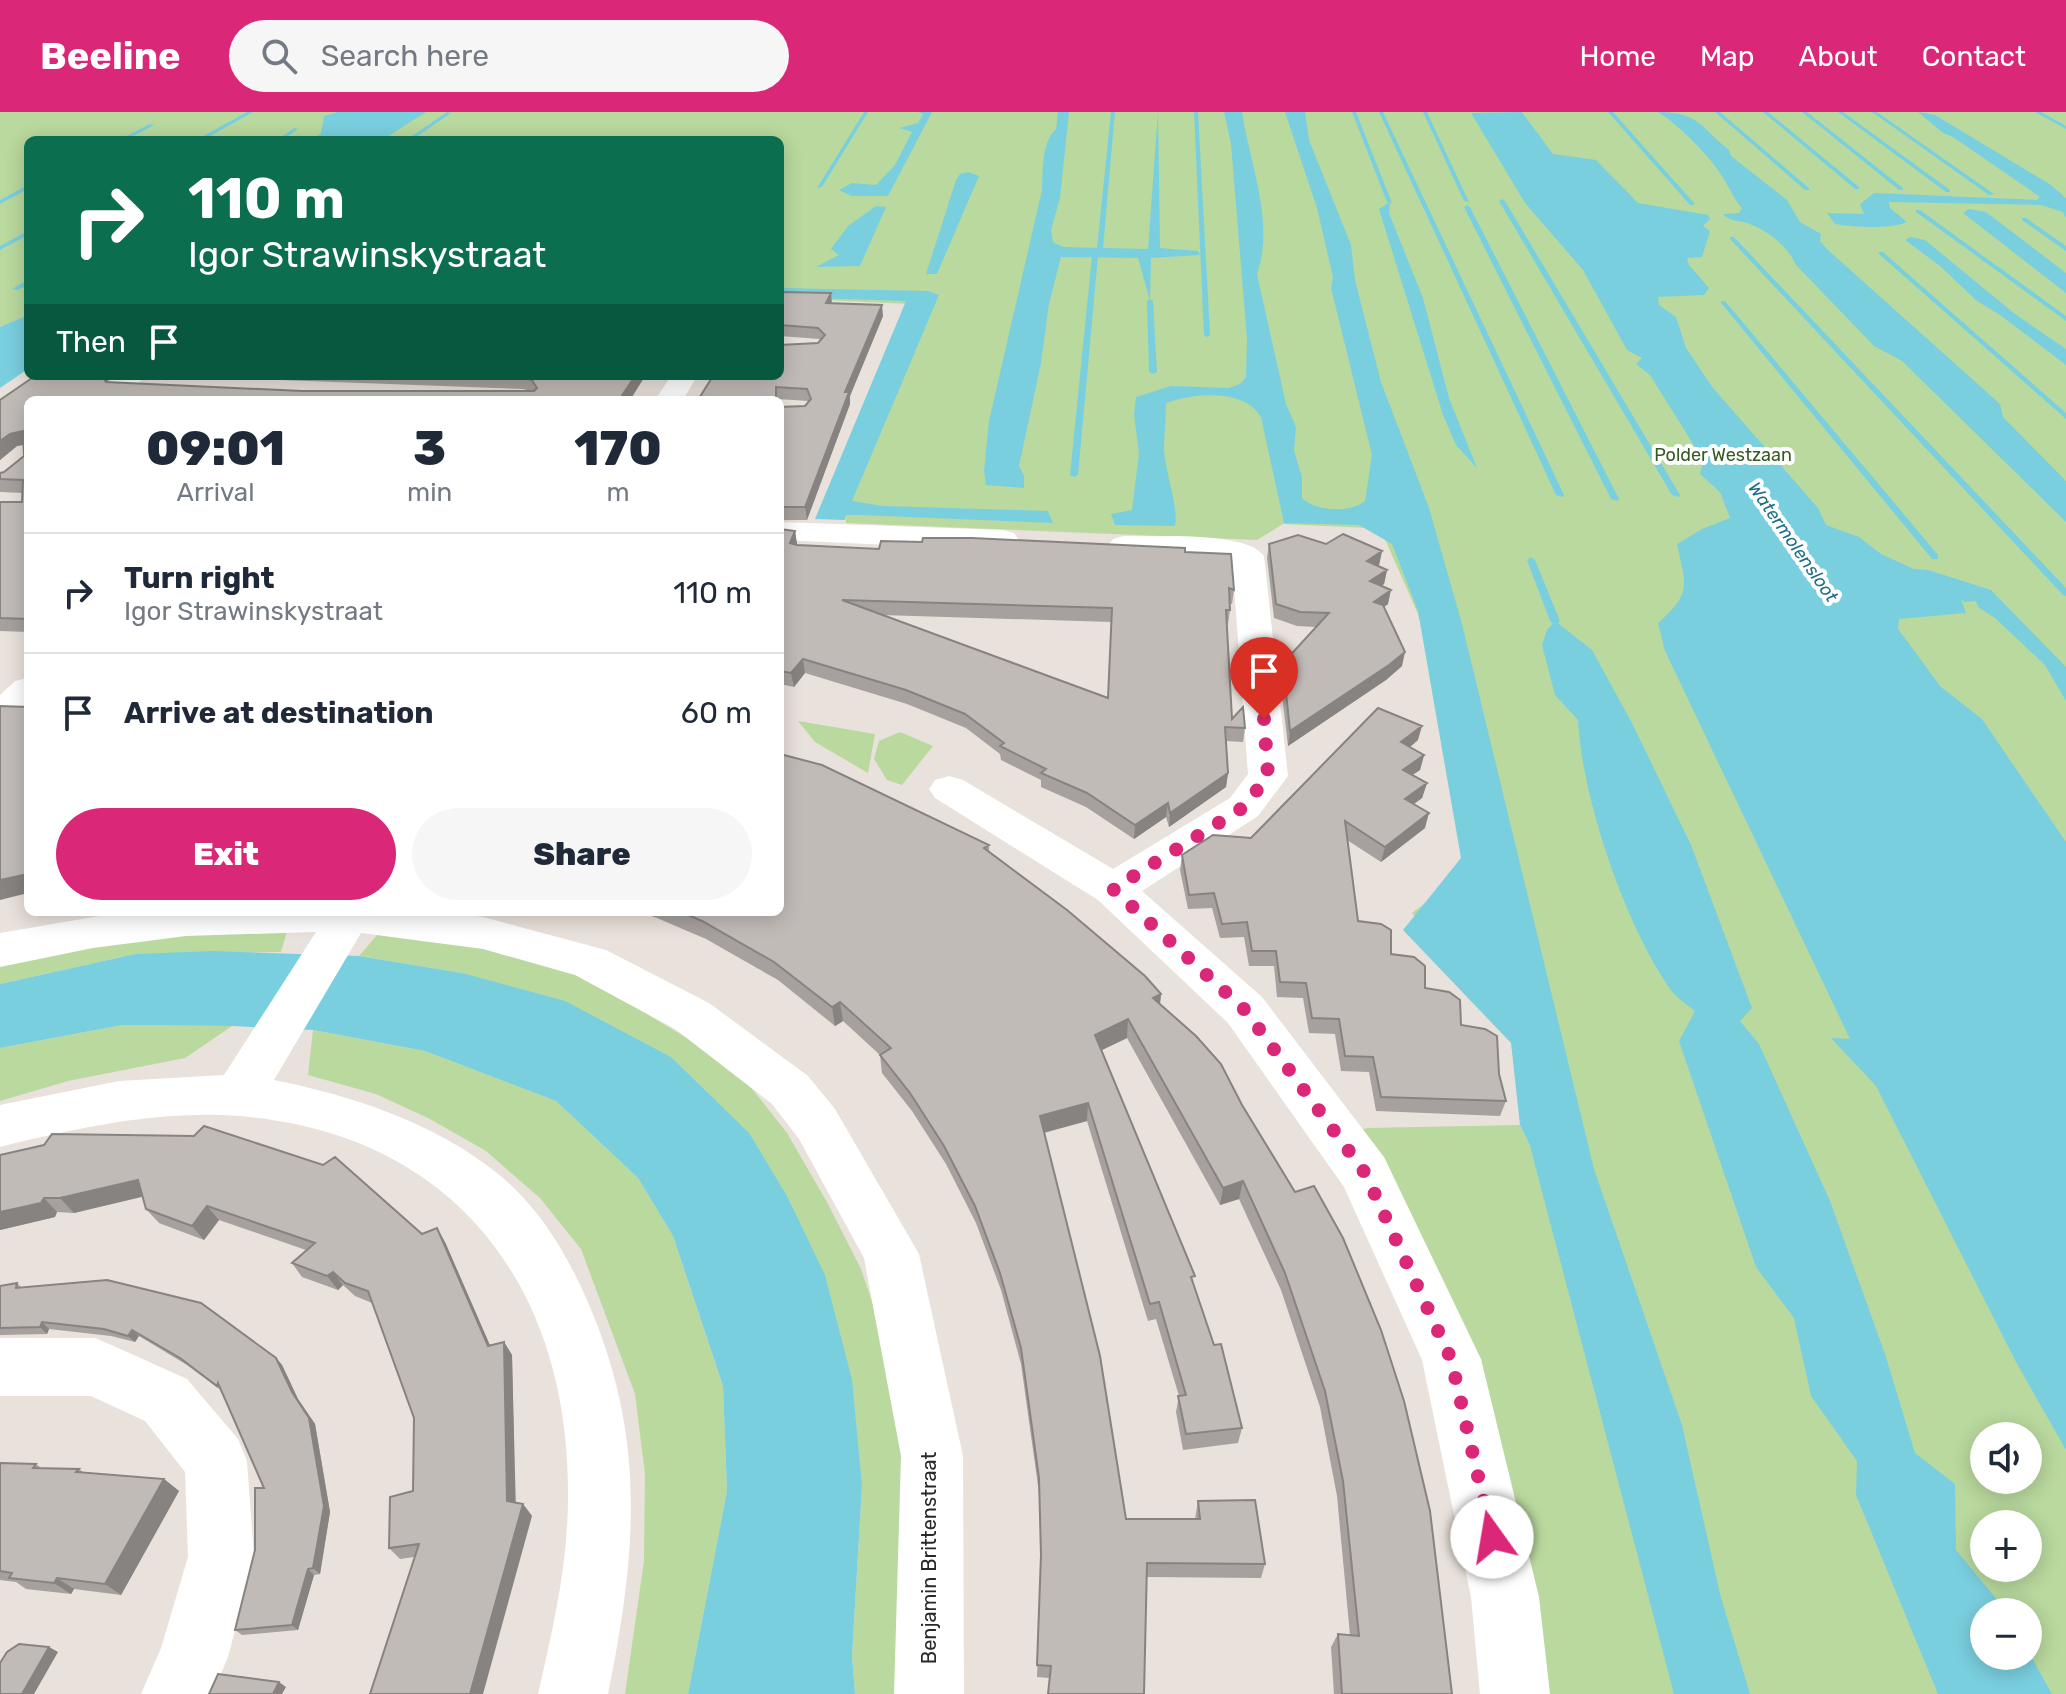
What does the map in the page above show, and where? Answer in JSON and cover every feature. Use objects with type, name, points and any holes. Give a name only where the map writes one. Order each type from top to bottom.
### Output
[{"type":"street","points":[[784,531],[1038,542]]},
{"type":"street","points":[[1099,544],[1237,550],[1248,556],[1268,776],[1244,807],[1113,889]]},
{"type":"street","points":[[0,667],[24,668]]},
{"type":"street","points":[[24,693],[7,709],[24,709]]},
{"type":"street","points":[[949,789],[1113,889],[1245,1010],[1365,1173],[1451,1359],[1505,1597],[1515,1694]]},
{"type":"street","name":"Benjamin Brittenstraat","points":[[0,950],[93,932],[186,920],[345,923],[483,933],[590,962],[692,1016],[790,1090],[817,1124],[891,1254],[932,1456],[929,1694]]},
{"type":"street","points":[[238,1096],[345,923]]},
{"type":"street","points":[[0,1126],[84,1106],[238,1096],[277,1101],[354,1119],[434,1160],[468,1183],[504,1214],[549,1282],[576,1345],[588,1388],[598,1461],[599,1538],[587,1626],[573,1694]]},
{"type":"street","points":[[0,1367],[95,1367],[166,1400],[216,1461],[221,1557],[193,1657],[176,1694]]},
{"type":"green space","name":"Polder Westzaan","points":[[0,112],[2066,112],[2066,1694],[1549,1694],[1352,1133],[1367,1128],[1520,1125],[1530,1146],[1528,1047],[1412,913],[1480,862],[1418,614],[1384,537],[1368,528],[1283,524],[1257,540],[846,523],[846,515],[824,511],[909,304],[784,298],[784,136],[24,136],[24,317],[0,327]]},
{"type":"green space","points":[[798,721],[875,734],[868,773],[815,742]]},
{"type":"green space","points":[[900,732],[933,746],[902,785],[887,780],[874,759],[879,741]]},
{"type":"green space","points":[[288,928],[281,952],[135,954],[0,984],[0,961],[137,936]]},
{"type":"green space","points":[[378,934],[424,936],[506,953],[578,973],[697,1044],[750,1086],[787,1133],[861,1269],[884,1337],[908,1492],[895,1694],[855,1694],[852,1656],[862,1486],[702,1089],[671,1057],[462,973],[359,956]]},
{"type":"green space","points":[[122,1025],[232,1026],[185,1058],[68,1081],[0,1101],[0,1048]]},
{"type":"green space","points":[[313,1030],[425,1051],[556,1101],[638,1178],[673,1236],[723,1386],[727,1491],[688,1694],[625,1694],[644,1561],[645,1474],[635,1394],[581,1249],[540,1198],[486,1151],[430,1119],[376,1094],[308,1075]]},
{"type":"water","points":[[338,112],[426,112],[388,136],[317,136],[321,133],[324,116]]},
{"type":"water","points":[[918,112],[932,112],[888,196],[852,196],[839,190],[852,183],[876,185],[895,165],[912,132],[899,128],[918,123],[923,114]]},
{"type":"water","points":[[1058,112],[1069,112],[1060,198],[1051,230],[1053,242],[1063,247],[1148,249],[1158,112],[1160,248],[1198,251],[1200,255],[1151,258],[1150,301],[1138,258],[1061,257],[1049,304],[1041,363],[1019,466],[1024,476],[1024,488],[986,485],[984,471],[989,421],[1042,190],[1045,149],[1056,129]]},
{"type":"water","points":[[1224,112],[1242,112],[1259,193],[1263,234],[1257,274],[1286,404],[1296,427],[1294,451],[1302,477],[1302,498],[1316,506],[1334,509],[1351,508],[1365,501],[1372,455],[1331,288],[1333,277],[1317,208],[1285,112],[1305,112],[1309,140],[1351,245],[1355,280],[1381,382],[1429,508],[1462,624],[1594,1169],[1682,1425],[1720,1594],[1750,1694],[1674,1694],[1530,1146],[1520,1125],[1511,1043],[1403,930],[1461,858],[1418,611],[1392,544],[1359,525],[1284,523],[1261,417],[1243,401],[1217,395],[1166,403],[1164,449],[1175,509],[1175,526],[1115,525],[1111,514],[1132,510],[1139,453],[1134,415],[1136,397],[1171,386],[1229,388],[1240,384],[1246,377],[1247,339],[1231,144]]},
{"type":"water","name":"Watermolensloot","points":[[1522,112],[1553,154],[1596,160],[1638,203],[1708,215],[1710,219],[1703,226],[1710,231],[1702,257],[1687,258],[1689,265],[1709,288],[1704,295],[1658,297],[1659,305],[1676,317],[1686,348],[1713,388],[1818,508],[1826,525],[1859,537],[1881,554],[1914,569],[1928,570],[1991,590],[2066,667],[2066,701],[2045,665],[1995,618],[1978,607],[1976,601],[1964,602],[1961,599],[1966,613],[1899,619],[1898,629],[1941,687],[1982,719],[2066,842],[2066,1450],[2016,1362],[1876,1086],[1831,1038],[1850,1039],[1665,651],[1658,623],[1677,604],[1684,588],[1677,544],[1702,529],[1730,518],[1720,492],[1700,474],[1703,460],[1650,375],[1636,364],[1642,358],[1627,350],[1583,270],[1525,203],[1471,113]]},
{"type":"water","points":[[1658,112],[1682,115],[1698,122],[1729,150],[1731,156],[1787,200],[1800,222],[1821,234],[1820,241],[1828,250],[2000,404],[2003,417],[2066,481],[2066,522],[1902,361],[1874,346],[1776,240],[1755,226],[1723,214],[1739,213],[1742,208],[1720,172],[1676,125]]},
{"type":"water","points":[[1918,112],[1935,115],[2051,185],[2066,198],[2066,218],[2063,212],[2041,205],[1889,202],[1890,208],[1907,222],[1881,227],[1835,224],[1827,213],[1864,214],[1860,204],[1874,193],[2037,200],[2040,197],[1943,133]]},
{"type":"water","points":[[968,172],[979,176],[937,274],[926,274],[956,180],[960,174]]},
{"type":"water","points":[[1390,202],[1389,213],[1423,298],[1449,398],[1477,468],[1456,445],[1443,415],[1379,209]]},
{"type":"water","points":[[876,206],[886,207],[860,266],[816,267],[839,255],[831,249],[848,226]]},
{"type":"water","points":[[1969,209],[1986,212],[2066,273],[2066,293],[1963,213]]},
{"type":"water","points":[[1910,237],[1925,240],[2015,314],[2066,349],[2066,365],[1977,301],[1940,266],[1905,240]]},
{"type":"water","points":[[784,288],[928,291],[939,295],[852,501],[883,506],[1048,511],[1053,523],[862,515],[846,515],[845,520],[815,519],[906,301],[784,297]]},
{"type":"water","points":[[24,317],[24,372],[0,388],[0,327]]},
{"type":"water","points":[[1555,621],[1592,650],[1632,723],[1691,845],[1752,1008],[1740,1021],[1759,1044],[1830,1201],[1885,1354],[1915,1453],[1955,1484],[1956,1550],[1970,1567],[1970,1582],[1982,1582],[1995,1598],[1970,1598],[1970,1670],[2039,1670],[2052,1694],[1938,1694],[1856,1495],[1857,1461],[1811,1396],[1794,1318],[1756,1267],[1679,1041],[1695,1011],[1671,990],[1652,959],[1621,894],[1588,785],[1578,720],[1555,695],[1542,645],[1547,630]]},
{"type":"water","points":[[212,951],[359,956],[462,973],[565,1001],[671,1057],[749,1133],[787,1196],[825,1275],[852,1380],[862,1486],[852,1656],[855,1694],[688,1694],[727,1491],[723,1386],[673,1236],[638,1178],[556,1101],[425,1051],[313,1030],[122,1025],[0,1048],[0,984],[135,954]]},
{"type":"building","points":[[784,292],[831,293],[826,303],[882,305],[845,392],[849,392],[805,507],[784,507],[784,407],[805,406],[811,399],[807,389],[776,387],[776,396],[700,396],[710,380],[784,380],[784,345],[818,343],[825,335],[818,328],[784,325]]},
{"type":"building","points":[[29,380],[105,380],[302,391],[534,391],[537,388],[532,380],[632,380],[622,396],[24,396],[24,456],[23,431],[10,434],[0,441],[0,400]]},
{"type":"building","points":[[24,456],[24,619],[0,618],[0,502],[22,502],[23,480],[0,479],[0,473]]},
{"type":"building","points":[[784,530],[795,531],[790,543],[797,545],[879,549],[881,541],[922,542],[923,538],[1185,548],[1185,552],[1231,554],[1234,590],[1229,588],[1230,610],[1226,610],[1232,719],[1243,707],[1245,728],[1225,727],[1228,773],[1170,813],[1168,803],[1135,825],[1087,793],[1041,773],[1046,769],[1000,746],[1004,743],[965,714],[906,690],[803,659],[791,673],[784,672]],"holes":[[[842,600],[1112,608],[1108,698]]]},
{"type":"building","points":[[1343,534],[1382,551],[1367,561],[1387,570],[1370,581],[1391,590],[1374,602],[1383,605],[1405,652],[1290,731],[1283,663],[1329,613],[1300,612],[1276,604],[1269,544],[1298,535],[1326,544]]},
{"type":"building","points":[[0,706],[24,707],[24,875],[0,880]]},
{"type":"building","points":[[1378,708],[1422,726],[1401,742],[1424,755],[1403,770],[1427,783],[1405,799],[1429,813],[1385,847],[1345,821],[1358,921],[1381,924],[1391,930],[1391,954],[1414,957],[1425,966],[1425,988],[1449,992],[1460,1000],[1461,1025],[1485,1029],[1497,1036],[1499,1074],[1506,1101],[1381,1097],[1373,1057],[1345,1056],[1339,1019],[1312,1018],[1306,983],[1280,982],[1276,951],[1252,951],[1247,922],[1222,924],[1214,893],[1189,895],[1182,855],[1213,835],[1251,838]]},
{"type":"building","points":[[784,755],[822,765],[989,845],[984,848],[1067,910],[1145,976],[1161,994],[1153,998],[1196,1036],[1221,1064],[1295,1192],[1314,1186],[1343,1238],[1381,1330],[1404,1401],[1430,1511],[1452,1694],[1342,1694],[1338,1634],[1359,1636],[1343,1481],[1325,1391],[1285,1273],[1243,1181],[1223,1188],[1128,1019],[1095,1035],[1195,1276],[1191,1277],[1214,1345],[1221,1344],[1242,1428],[1186,1434],[1178,1396],[1186,1395],[1159,1302],[1150,1304],[1088,1103],[1040,1116],[1100,1356],[1126,1519],[1200,1519],[1198,1501],[1255,1500],[1265,1564],[1147,1563],[1144,1694],[1048,1694],[1051,1666],[1037,1665],[1041,1555],[1039,1478],[1021,1348],[1000,1273],[975,1206],[944,1146],[910,1093],[880,1055],[891,1048],[840,1002],[832,1007],[774,962],[690,916],[784,916]]},
{"type":"building","points":[[204,1126],[323,1165],[335,1157],[422,1234],[437,1228],[488,1346],[504,1342],[507,1501],[523,1504],[470,1694],[370,1694],[419,1544],[389,1548],[390,1497],[413,1491],[414,1418],[368,1291],[345,1283],[333,1272],[327,1276],[292,1263],[315,1243],[207,1206],[192,1226],[146,1209],[138,1180],[60,1198],[44,1198],[41,1203],[0,1212],[0,1155],[44,1145],[52,1134],[194,1136]]},
{"type":"building","points":[[107,1280],[201,1303],[276,1358],[309,1418],[324,1506],[313,1568],[308,1569],[292,1625],[235,1630],[255,1550],[255,1488],[264,1488],[218,1383],[217,1386],[180,1358],[132,1330],[128,1336],[104,1329],[42,1322],[40,1327],[0,1328],[0,1286],[17,1283],[16,1288]]},
{"type":"building","points":[[0,1463],[36,1464],[33,1468],[79,1469],[76,1472],[164,1479],[105,1584],[57,1578],[54,1583],[9,1578],[12,1573],[0,1571]]},
{"type":"building","points":[[19,1644],[49,1647],[22,1694],[0,1694],[0,1663],[7,1652]]},
{"type":"building","points":[[218,1674],[279,1682],[273,1694],[209,1694]]},
{"type":"waterway","points":[[206,136],[251,112]]},
{"type":"waterway","points":[[819,187],[866,112]]},
{"type":"waterway","points":[[1100,248],[1113,112]]},
{"type":"waterway","points":[[1196,112],[1207,335]]},
{"type":"waterway","points":[[1354,112],[1390,202]]},
{"type":"waterway","points":[[1381,112],[1560,495]]},
{"type":"waterway","points":[[1425,112],[1467,201]]},
{"type":"waterway","points":[[1610,112],[1692,204]]},
{"type":"waterway","points":[[1717,112],[1807,189]]},
{"type":"waterway","points":[[1765,112],[1857,188]]},
{"type":"waterway","points":[[1804,112],[1901,189]]},
{"type":"waterway","points":[[1840,112],[1948,191]]},
{"type":"waterway","points":[[1874,112],[1991,194]]},
{"type":"waterway","points":[[2037,112],[2066,128]]},
{"type":"waterway","points":[[415,136],[449,113]]},
{"type":"waterway","points":[[130,136],[152,125]]},
{"type":"waterway","points":[[286,136],[296,129]]},
{"type":"waterway","points":[[0,202],[24,189]]},
{"type":"waterway","points":[[1502,201],[1676,495]]},
{"type":"waterway","points":[[1467,207],[1615,499]]},
{"type":"waterway","points":[[1918,211],[2066,319]]},
{"type":"waterway","points":[[2024,219],[2066,249]]},
{"type":"waterway","points":[[0,248],[24,235]]},
{"type":"waterway","points":[[1732,238],[2066,593]]},
{"type":"waterway","points":[[1881,253],[2066,417]]},
{"type":"waterway","points":[[1074,475],[1095,256]]},
{"type":"waterway","points":[[15,289],[24,284]]},
{"type":"waterway","points":[[1150,301],[1153,372]]},
{"type":"waterway","points":[[1723,302],[1935,557]]},
{"type":"waterway","points":[[1531,560],[1555,621]]},
{"type":"route","points":[[1264,719],[1268,776],[1244,807],[1113,889],[1245,1010],[1365,1173],[1451,1359],[1492,1537]]}]
